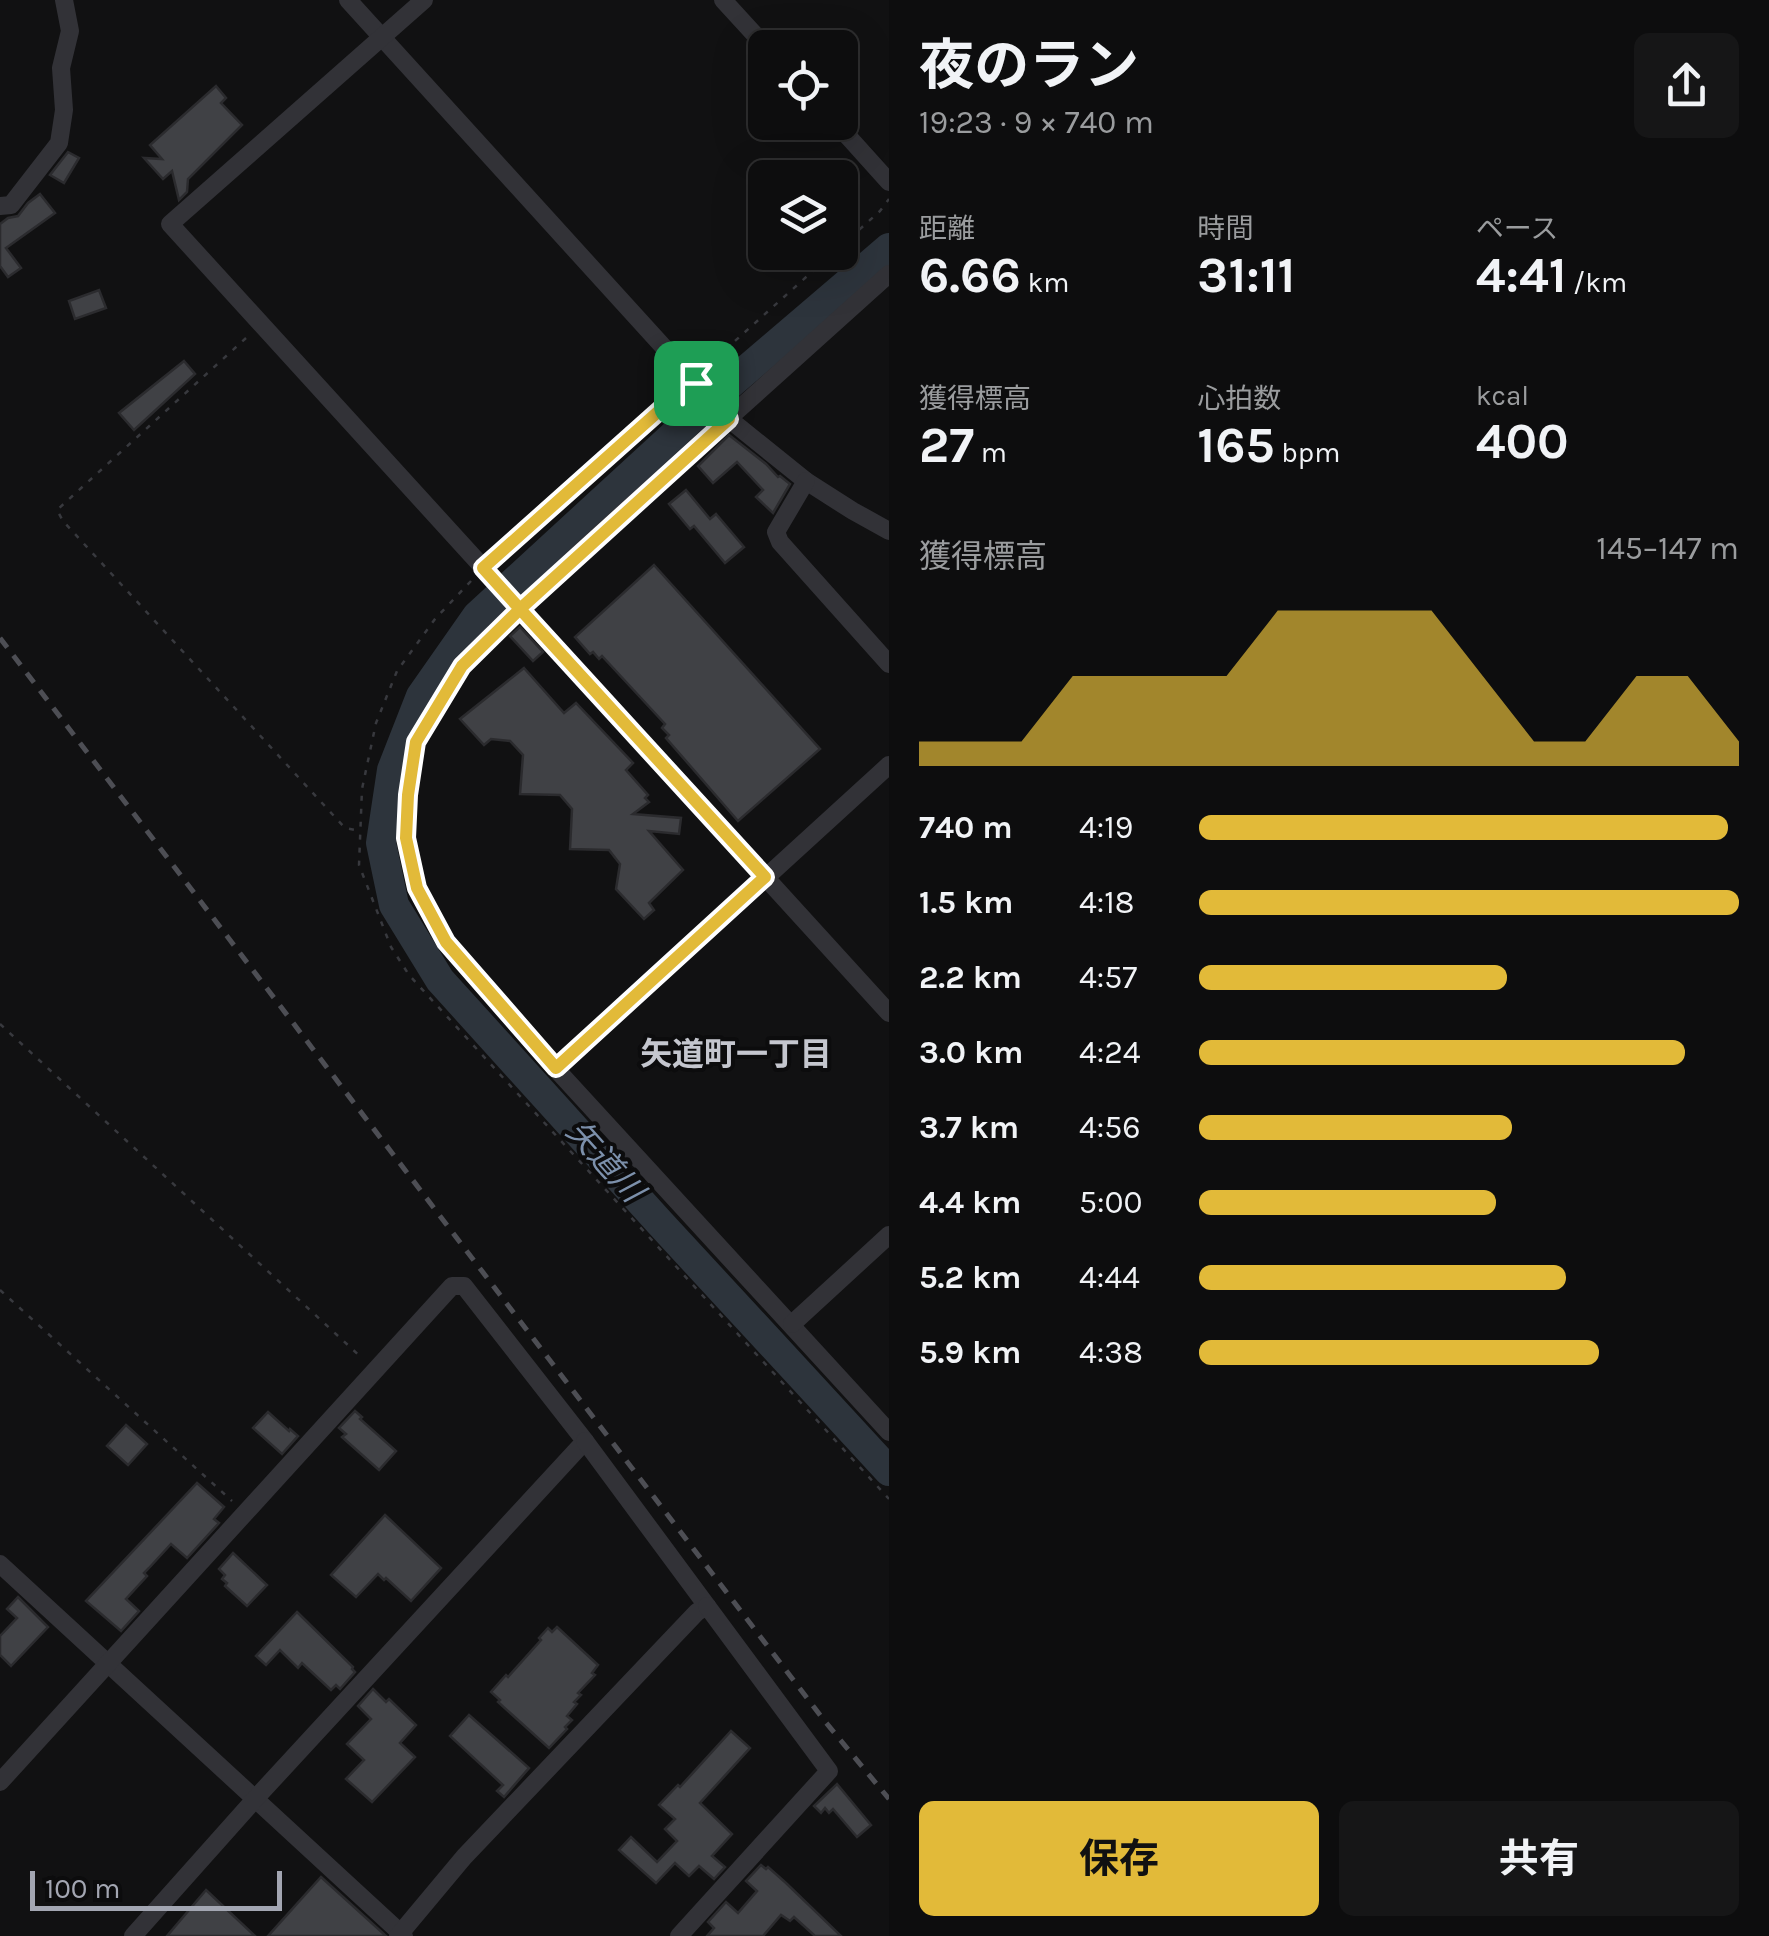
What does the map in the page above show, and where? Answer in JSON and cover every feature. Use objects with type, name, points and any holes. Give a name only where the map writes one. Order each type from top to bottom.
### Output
[{"type":"street","points":[[0,206],[11,204],[58,143],[64,110],[61,68],[70,31],[64,0]]},
{"type":"street","points":[[348,0],[726,417],[806,481],[889,531]]},
{"type":"street","points":[[424,0],[170,224],[889,1013]]},
{"type":"street","points":[[723,0],[750,30]]},
{"type":"street","points":[[851,140],[889,182]]},
{"type":"street","points":[[889,274],[517,606],[462,666],[416,742],[406,838],[417,888],[446,942],[889,1432]]},
{"type":"street","points":[[806,481],[776,532],[780,542],[889,664]]},
{"type":"street","points":[[556,1068],[889,765]]},
{"type":"street","points":[[792,1324],[889,1236]]},
{"type":"street","points":[[0,1782],[452,1286],[464,1286],[585,1441],[830,1771],[687,1933]]},
{"type":"street","points":[[133,1936],[254,1799],[585,1441]]},
{"type":"street","points":[[0,1564],[401,1935],[464,1857],[697,1612],[707,1606]]},
{"type":"path","points":[[858,231],[889,199]]},
{"type":"path","points":[[814,270],[435,619],[397,672],[376,723],[362,789],[360,865],[391,947],[408,976],[889,1500]]},
{"type":"path","points":[[262,323],[57,510],[345,828],[361,832]]},
{"type":"path","points":[[0,1024],[375,1370]]},
{"type":"path","points":[[0,1290],[245,1512]]},
{"type":"building","points":[[216,86],[226,98],[221,103],[242,125],[188,179],[187,192],[179,200],[172,171],[163,179],[144,158],[162,159],[150,145]]},
{"type":"building","points":[[68,152],[79,158],[64,183],[50,175]]},
{"type":"building","points":[[40,194],[55,213],[6,248],[21,268],[8,277],[0,266],[0,224],[18,216]]},
{"type":"building","points":[[99,290],[106,308],[75,319],[69,301]]},
{"type":"building","points":[[184,361],[195,374],[134,430],[119,413]]},
{"type":"building","points":[[729,435],[790,484],[773,513],[756,497],[763,490],[737,462],[713,483],[698,466]]},
{"type":"building","points":[[686,490],[710,519],[716,514],[744,547],[725,563],[669,504]]},
{"type":"building","points":[[654,565],[820,749],[738,821],[666,738],[669,735],[662,728],[665,724],[602,656],[599,659],[593,652],[590,654],[575,637]]},
{"type":"building","points":[[520,627],[543,652],[533,661],[510,636]]},
{"type":"building","points":[[524,668],[564,713],[576,703],[633,763],[626,770],[648,795],[645,798],[649,802],[633,814],[681,818],[679,834],[649,831],[683,870],[649,903],[654,910],[644,919],[616,889],[620,864],[609,850],[570,849],[572,809],[560,795],[520,794],[523,755],[510,741],[491,739],[484,745],[460,719]]},
{"type":"building","points":[[355,1411],[396,1451],[379,1470],[342,1437],[346,1434],[339,1428]]},
{"type":"building","points":[[268,1412],[298,1436],[282,1454],[253,1428]]},
{"type":"building","points":[[126,1425],[147,1444],[128,1465],[107,1446]]},
{"type":"building","points":[[197,1483],[224,1507],[214,1519],[219,1523],[187,1558],[171,1544],[144,1573],[147,1576],[126,1599],[139,1611],[121,1631],[86,1601]]},
{"type":"building","points":[[385,1515],[441,1568],[411,1601],[378,1574],[356,1597],[331,1575]]},
{"type":"building","points":[[233,1553],[267,1585],[247,1606],[225,1586],[225,1575],[219,1569]]},
{"type":"building","points":[[18,1597],[48,1627],[11,1666],[0,1655],[0,1636],[17,1618],[7,1609]]},
{"type":"building","points":[[297,1612],[353,1667],[355,1672],[340,1689],[336,1685],[331,1690],[302,1663],[298,1668],[280,1650],[266,1665],[256,1656]]},
{"type":"building","points":[[557,1627],[598,1665],[592,1673],[595,1675],[578,1693],[581,1695],[574,1702],[577,1704],[567,1716],[572,1720],[567,1729],[549,1748],[491,1692],[548,1628],[552,1632]]},
{"type":"building","points":[[373,1689],[416,1725],[400,1743],[415,1757],[372,1802],[346,1779],[364,1760],[347,1744],[371,1719],[358,1706]]},
{"type":"building","points":[[469,1715],[529,1768],[504,1797],[497,1791],[503,1785],[450,1736]]},
{"type":"building","points":[[731,1731],[750,1748],[700,1803],[732,1834],[712,1856],[725,1867],[714,1879],[699,1866],[689,1876],[675,1863],[656,1883],[619,1850],[631,1837],[657,1862],[677,1841],[665,1829],[675,1819],[659,1805]]},
{"type":"building","points":[[837,1784],[871,1825],[857,1837],[833,1809],[829,1813],[825,1808],[821,1813],[814,1806]]},
{"type":"building","points":[[761,1865],[768,1867],[841,1936],[815,1936],[794,1917],[790,1921],[781,1915],[763,1936],[707,1936],[714,1928],[708,1922],[726,1902],[738,1913],[757,1891],[746,1881]]},
{"type":"building","points":[[321,1877],[386,1936],[268,1936]]},
{"type":"building","points":[[206,1890],[255,1936],[167,1936]]},
{"type":"waterway","name":"矢道川","points":[[889,248],[724,389],[477,616],[421,696],[392,770],[381,843],[394,905],[440,980],[889,1471]]},
{"type":"railway","points":[[0,638],[823,1719],[889,1799]]},
{"type":"district","name":"矢道町一丁目","points":[[736,1054]]},
{"type":"route","points":[[696,383],[692,378],[483,568],[520,609],[462,666],[416,742],[406,838],[417,888],[446,942],[556,1068],[765,877],[520,609],[729,419],[696,383]]}]
